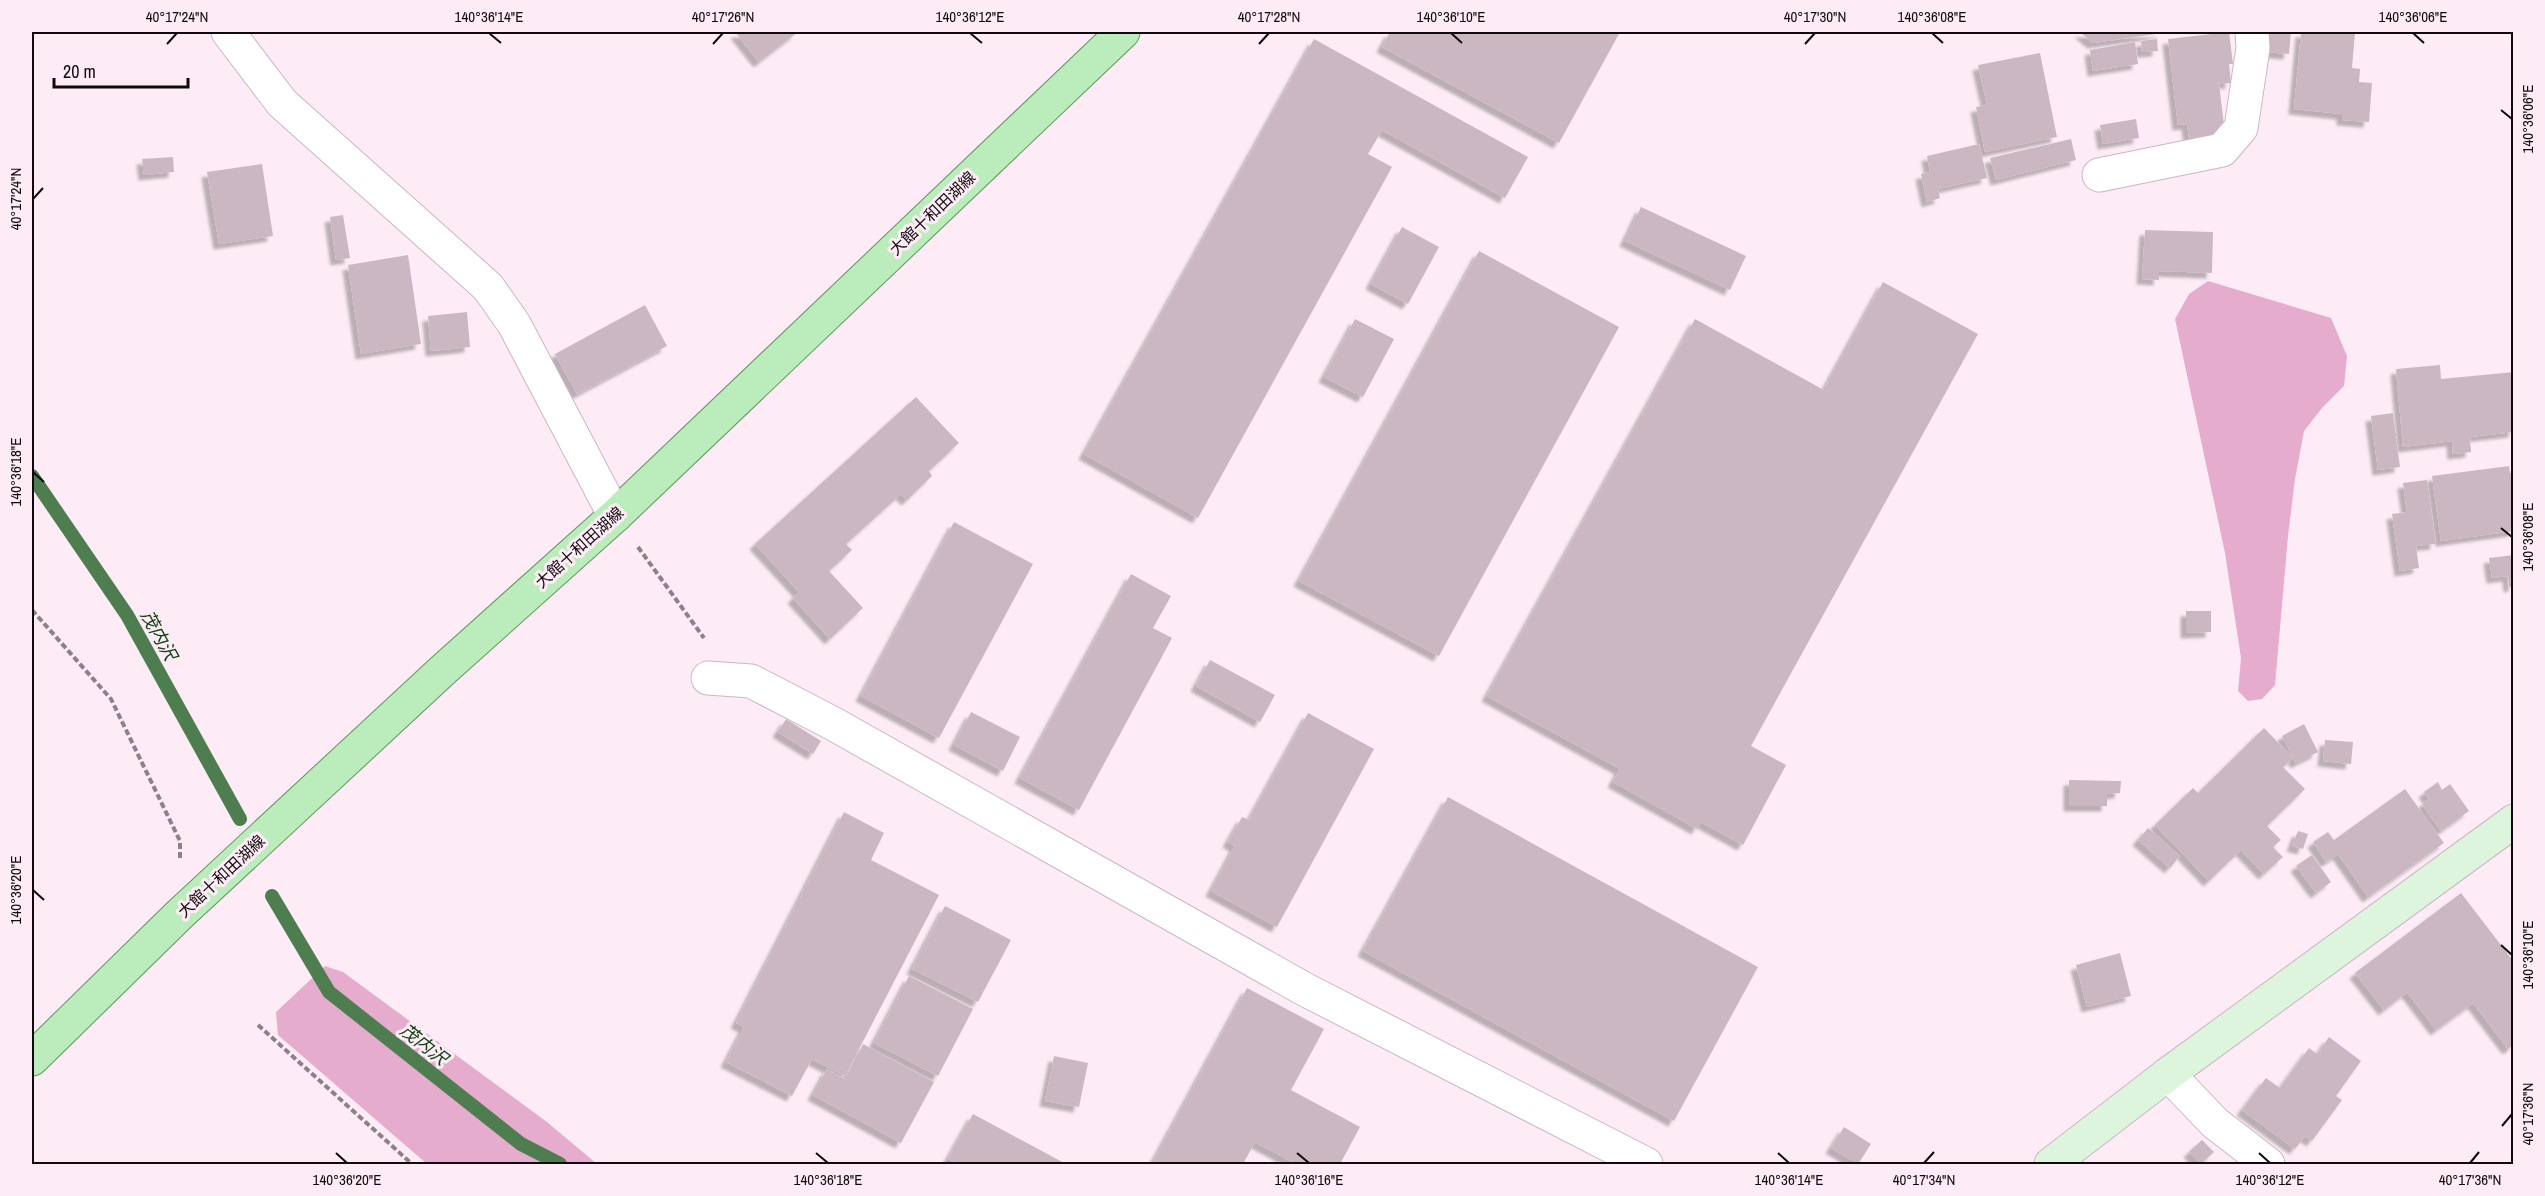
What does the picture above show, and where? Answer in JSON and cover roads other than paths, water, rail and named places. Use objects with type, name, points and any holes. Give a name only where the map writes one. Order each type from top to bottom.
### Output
[{"type":"main road","name":"大館十和田湖線","points":[[32,1059],[179,915],[442,671],[615,516],[1124,32]]},
{"type":"street","points":[[228,32],[282,103],[488,287],[514,324],[615,516]]},
{"type":"street","points":[[2099,175],[2222,150],[2241,128],[2253,48],[2252,32]]},
{"type":"street","points":[[721,679],[751,681],[832,723],[1306,990],[1646,1164]]},
{"type":"street","points":[[2051,1164],[2168,1074],[2514,821]]},
{"type":"street","points":[[2168,1074],[2215,1123],[2268,1164]]},
{"type":"waterway","name":"茂内沢","points":[[32,476],[127,615],[240,819]]},
{"type":"waterway","name":"茂内沢","points":[[272,896],[329,992],[521,1144],[560,1164]]}]
